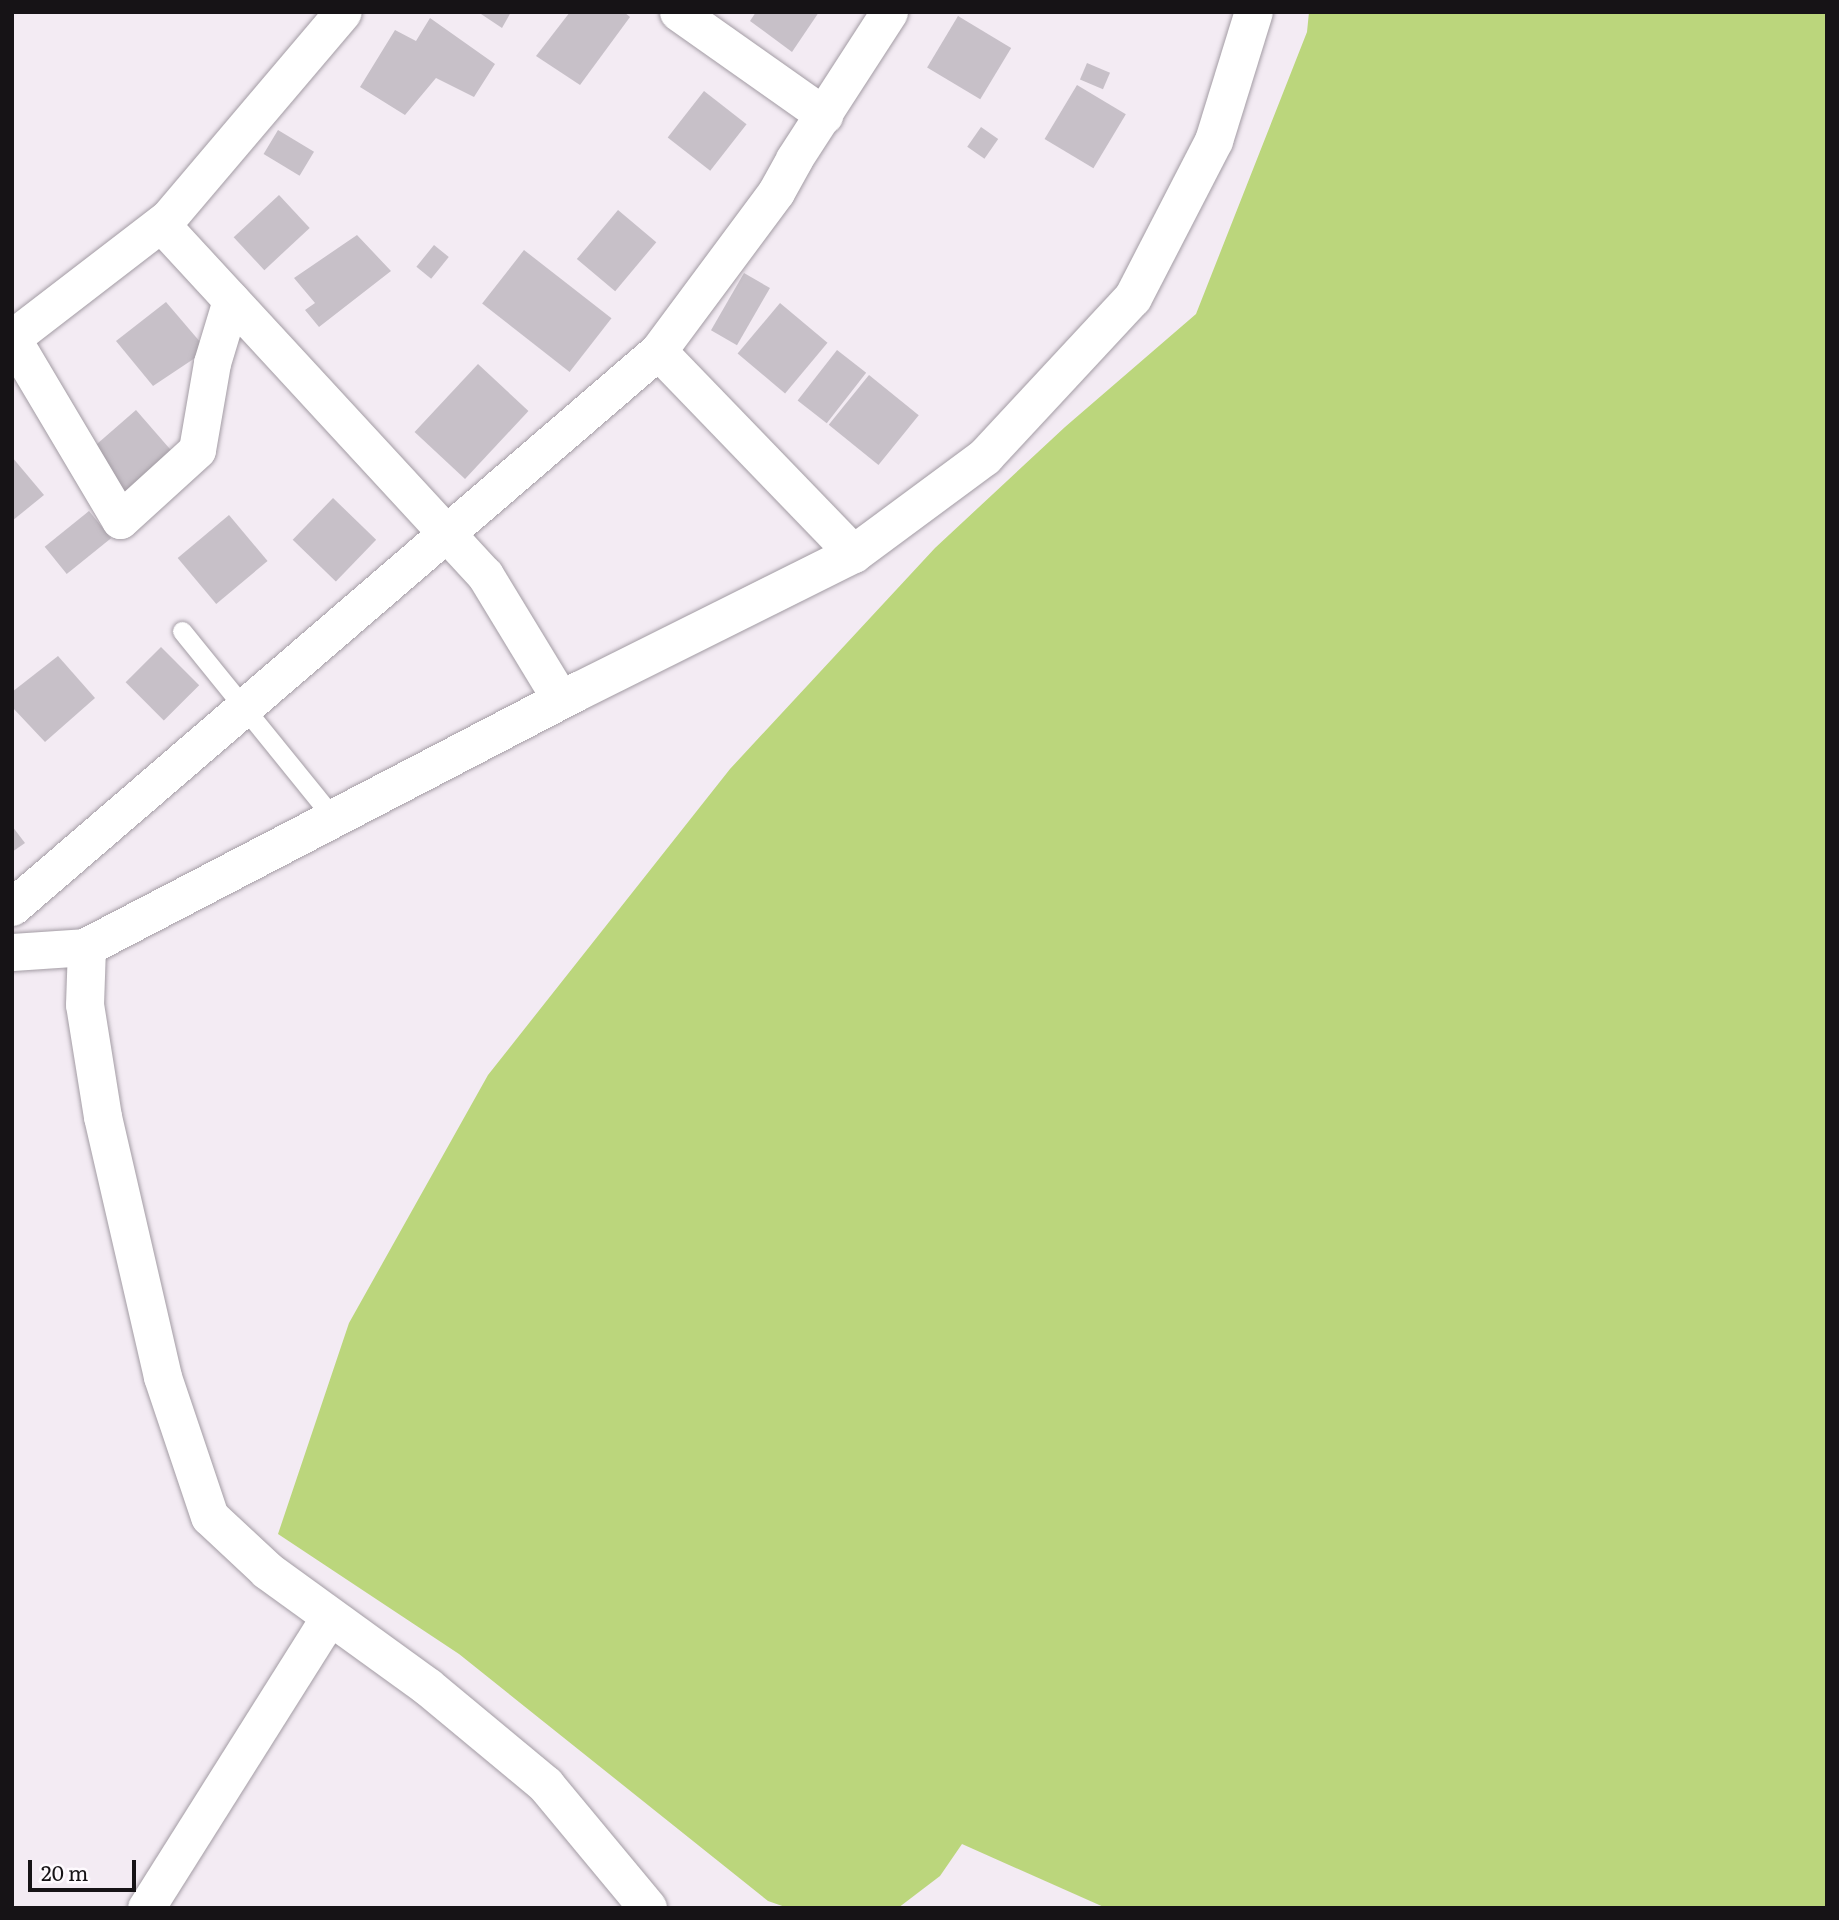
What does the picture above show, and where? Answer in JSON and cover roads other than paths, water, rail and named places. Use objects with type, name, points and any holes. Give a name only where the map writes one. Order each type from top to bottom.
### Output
[{"type":"street","points":[[231,300],[212,363],[197,450],[120,520],[12,338],[161,224],[343,12]]},
{"type":"street","points":[[678,12],[824,115]]},
{"type":"street","points":[[12,907],[658,351],[776,192],[889,12]]},
{"type":"street","points":[[12,952],[87,947],[561,700],[854,554],[985,457],[1133,298],[1214,141],[1254,12]]},
{"type":"street","points":[[161,224],[485,575],[561,700]]},
{"type":"street","points":[[658,351],[854,554]]},
{"type":"street","points":[[87,947],[85,1005],[103,1117],[163,1377],[210,1517],[268,1571],[428,1687],[546,1785],[648,1908]]},
{"type":"street","points":[[146,1908],[330,1616]]},
{"type":"lane","points":[[181,631],[334,819]]}]
